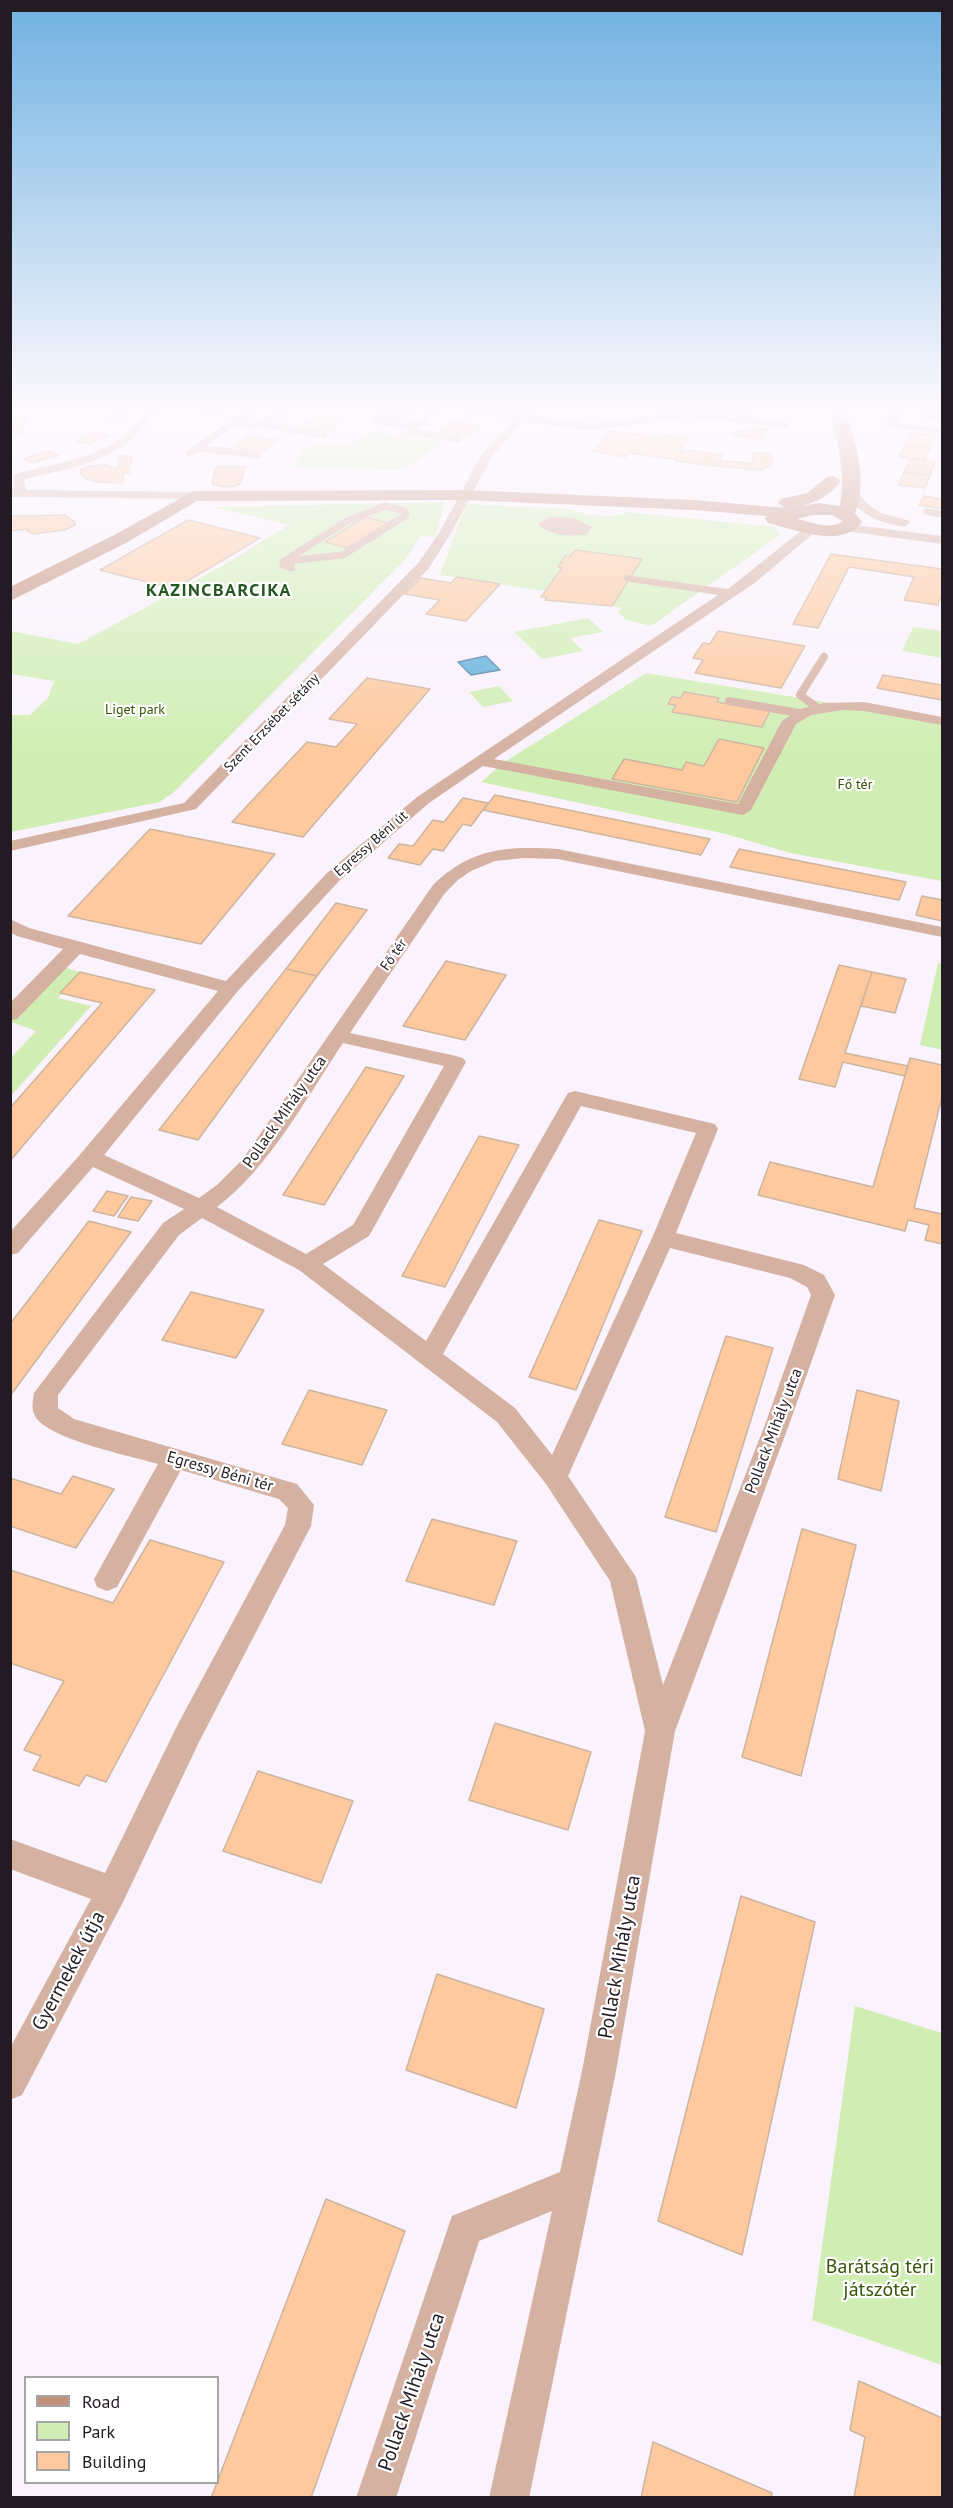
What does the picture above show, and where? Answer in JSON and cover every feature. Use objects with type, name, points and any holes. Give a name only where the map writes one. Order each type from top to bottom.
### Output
[{"type":"street","points":[[10,595],[151,521]]},
{"type":"street","name":"Szent Erzsébet sétány","points":[[10,846],[139,820],[190,806],[424,565],[451,521]]},
{"type":"street","points":[[795,521],[923,527]]},
{"type":"street","points":[[796,521],[802,522]]},
{"type":"street","points":[[842,521],[942,540]]},
{"type":"street","points":[[896,521],[942,530]]},
{"type":"street","name":"Egressy Béni út","points":[[10,1247],[90,1157],[230,988],[333,877],[358,854],[396,821],[480,761],[751,579],[802,522]]},
{"type":"street","points":[[751,579],[845,523]]},
{"type":"street","points":[[630,578],[730,593]]},
{"type":"street","points":[[480,761],[743,810],[790,721],[799,713],[818,708],[858,706],[942,721]]},
{"type":"street","name":"Fő tér","points":[[338,1036],[448,879],[470,862],[503,854],[558,854],[942,932]]},
{"type":"street","points":[[10,924],[23,932],[230,988]]},
{"type":"street","points":[[10,1015],[76,947]]},
{"type":"street","points":[[307,1264],[360,1230],[456,1062],[338,1036]]},
{"type":"street","name":"Pollack Mihály utca","points":[[201,1208],[225,1190],[250,1165],[338,1036]]},
{"type":"street","points":[[429,1356],[463,1301],[540,1156],[575,1098],[708,1129],[663,1238],[555,1477]]},
{"type":"street","name":"Pollack Mihály utca","points":[[90,1157],[201,1208],[307,1264],[506,1415],[555,1477],[622,1577],[660,1731]]},
{"type":"street","name":"Egressy Béni tér","points":[[112,1891],[189,1732],[298,1526],[301,1505],[288,1491],[66,1427],[45,1412],[46,1392],[171,1229],[201,1208]]},
{"type":"street","name":"Pollack Mihály utca","points":[[509,2498],[599,2071],[660,1731],[778,1422],[823,1294],[816,1281],[796,1271],[663,1238]]},
{"type":"street","points":[[107,1579],[174,1459]]},
{"type":"street","points":[[10,1854],[112,1891]]},
{"type":"street","name":"Gyermekek útja","points":[[10,2083],[112,1891]]},
{"type":"street","name":"Pollack Mihály utca","points":[[376,2498],[465,2229],[576,2183]]},
{"type":"lane","points":[[351,521],[283,562],[283,565],[291,568],[290,564],[295,560],[343,555],[396,521]]},
{"type":"lane","points":[[818,708],[800,695],[824,657]]},
{"type":"lane","points":[[729,701],[799,713]]},
{"type":"green space","name":"Liget park","points":[[272,521],[440,521],[435,537],[421,536],[405,560],[174,792],[160,802],[11,832],[11,715],[30,715],[48,698],[54,681],[11,674],[11,631],[78,644],[224,565],[289,525]]},
{"type":"green space","points":[[460,521],[716,521],[775,527],[780,535],[651,626],[627,620],[618,613],[621,608],[612,606],[642,559],[575,550],[545,591],[440,575]]},
{"type":"green space","points":[[588,618],[603,632],[570,638],[583,651],[542,659],[514,632]]},
{"type":"green space","points":[[913,627],[942,631],[942,658],[902,651]]},
{"type":"green space","name":"Fő tér","points":[[646,673],[942,721],[942,881],[790,853],[726,834],[481,782],[503,763]]},
{"type":"green space","points":[[499,686],[513,701],[483,707],[469,692]]},
{"type":"green space","points":[[938,963],[942,964],[942,1050],[920,1045]]},
{"type":"green space","points":[[64,967],[80,972],[58,998],[91,1006],[11,1096],[11,1058],[36,1031],[12,1022]]},
{"type":"green space","name":"Barátság téri játszótér","points":[[855,2006],[942,2033],[942,2365],[812,2320]]},
{"type":"water","points":[[486,656],[500,670],[471,675],[458,662]]},
{"type":"building","points":[[10,521],[75,522],[75,525],[65,530],[33,534],[27,531],[28,529],[10,531]]},
{"type":"building","points":[[186,521],[260,538],[174,589],[100,570]]},
{"type":"building","points":[[359,521],[388,523],[347,548],[325,542]]},
{"type":"building","points":[[575,550],[642,559],[612,606],[545,600],[547,597],[541,597],[562,568],[558,567],[565,556],[570,557]]},
{"type":"building","points":[[831,554],[942,569],[942,594],[938,605],[904,600],[914,577],[849,567],[818,628],[793,624]]},
{"type":"building","points":[[457,577],[500,584],[466,621],[426,614],[440,600],[405,594],[421,578],[451,583]]},
{"type":"building","points":[[718,631],[805,646],[781,688],[695,673],[703,660],[693,658],[703,643],[710,644]]},
{"type":"building","points":[[883,675],[942,685],[942,700],[877,688]]},
{"type":"building","points":[[367,678],[430,689],[303,837],[232,822],[307,742],[336,747],[357,724],[329,719]]},
{"type":"building","points":[[684,692],[719,698],[717,702],[770,711],[762,727],[672,712],[676,705],[668,704],[672,697],[681,698]]},
{"type":"building","points":[[719,739],[764,748],[737,802],[612,779],[624,759],[682,770],[686,762],[704,766]]},
{"type":"building","points":[[495,795],[710,839],[701,855],[483,810]]},
{"type":"building","points":[[463,798],[488,803],[471,826],[463,824],[443,851],[433,849],[420,865],[388,858],[399,844],[413,846],[433,820],[444,822]]},
{"type":"building","points":[[150,829],[275,854],[201,944],[68,916]]},
{"type":"building","points":[[739,849],[906,882],[899,900],[730,867]]},
{"type":"building","points":[[922,896],[942,900],[942,921],[916,915]]},
{"type":"building","points":[[336,903],[367,910],[317,976],[286,969]]},
{"type":"building","points":[[446,961],[506,975],[465,1040],[403,1026]]},
{"type":"building","points":[[839,965],[872,972],[845,1053],[908,1066],[905,1076],[843,1062],[835,1087],[799,1079]]},
{"type":"building","points":[[286,969],[317,976],[198,1140],[159,1130]]},
{"type":"building","points":[[80,972],[155,990],[10,1161],[10,1108],[102,1003],[60,993]]},
{"type":"building","points":[[872,972],[906,979],[895,1013],[861,1006]]},
{"type":"building","points":[[910,1058],[942,1065],[942,1097],[914,1208],[942,1214],[942,1244],[925,1240],[929,1225],[908,1220],[905,1231],[758,1195],[770,1162],[873,1187]]},
{"type":"building","points":[[366,1067],[404,1076],[324,1205],[283,1195]]},
{"type":"building","points":[[479,1136],[519,1145],[445,1287],[402,1276]]},
{"type":"building","points":[[107,1191],[128,1196],[114,1216],[93,1211]]},
{"type":"building","points":[[131,1197],[152,1201],[138,1221],[118,1217]]},
{"type":"building","points":[[599,1220],[642,1231],[576,1390],[529,1377]]},
{"type":"building","points":[[89,1221],[131,1232],[10,1396],[10,1324]]},
{"type":"building","points":[[191,1292],[264,1310],[236,1358],[162,1340]]},
{"type":"building","points":[[726,1336],[773,1348],[716,1532],[665,1517]]},
{"type":"building","points":[[309,1390],[387,1410],[362,1465],[282,1444]]},
{"type":"building","points":[[857,1390],[899,1401],[881,1491],[838,1479]]},
{"type":"building","points":[[73,1476],[114,1489],[76,1548],[10,1526],[10,1478],[61,1494]]},
{"type":"building","points":[[432,1519],[517,1541],[494,1605],[406,1581]]},
{"type":"building","points":[[802,1529],[856,1545],[801,1776],[742,1757]]},
{"type":"building","points":[[150,1540],[224,1562],[106,1782],[86,1775],[79,1786],[33,1770],[41,1756],[24,1750],[64,1681],[10,1663],[10,1570],[113,1603]]},
{"type":"building","points":[[495,1723],[591,1752],[568,1830],[469,1800]]},
{"type":"building","points":[[258,1771],[353,1801],[321,1883],[223,1851]]},
{"type":"building","points":[[741,1896],[815,1922],[742,2255],[658,2221]]},
{"type":"building","points":[[437,1974],[544,2009],[516,2108],[406,2070]]},
{"type":"building","points":[[326,2199],[405,2231],[311,2498],[211,2498],[216,2484],[219,2484],[219,2477]]},
{"type":"building","points":[[859,2381],[942,2418],[942,2498],[854,2498],[865,2437],[850,2430]]},
{"type":"building","points":[[653,2442],[772,2493],[771,2498],[641,2498]]},
{"type":"district","name":"KAZINCBARCIKA","points":[[219,591]]}]
